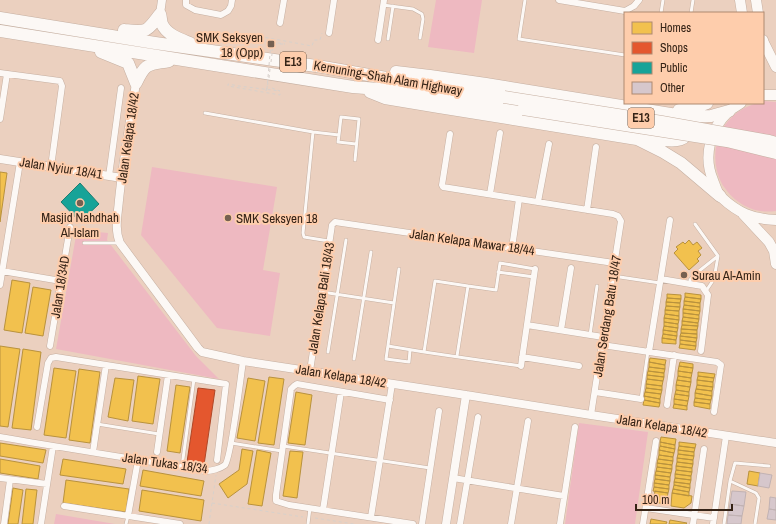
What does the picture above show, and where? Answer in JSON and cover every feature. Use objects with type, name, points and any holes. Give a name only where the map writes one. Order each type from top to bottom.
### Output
[{"type":"highway","points":[[81,30],[98,28],[142,32],[148,29],[160,14]]},
{"type":"highway","points":[[160,14],[162,24],[178,39],[213,50]]},
{"type":"highway","name":"Kemuning–Shah Alam Highway","points":[[0,18],[322,67],[455,90],[662,122],[769,141],[776,144]]},
{"type":"highway","name":"Kemuning–Shah Alam Highway","points":[[0,31],[353,86],[523,109],[726,141],[776,153]]},
{"type":"highway","points":[[64,41],[98,51],[128,63],[136,83]]},
{"type":"highway","points":[[136,83],[142,70],[150,65],[180,60]]},
{"type":"highway","points":[[322,67],[378,70],[430,76],[624,105],[689,117],[711,116],[729,111]]},
{"type":"highway","points":[[353,86],[385,98],[637,139],[679,141],[685,137],[688,129],[684,121],[664,112]]},
{"type":"highway","points":[[624,105],[687,110],[704,104]]},
{"type":"highway","points":[[637,139],[651,145],[681,163],[720,196]]},
{"type":"main road","points":[[740,0],[742,12]]},
{"type":"main road","points":[[756,0],[758,12]]},
{"type":"main road","points":[[764,43],[776,67]]},
{"type":"main road","points":[[764,95],[776,95]]},
{"type":"main road","points":[[740,104],[729,111],[718,124],[711,139],[708,156],[710,173],[720,196],[743,214],[770,242],[774,251],[776,264]]},
{"type":"main road","points":[[743,214],[759,219],[776,220]]},
{"type":"street","points":[[160,14],[162,0]]},
{"type":"street","points":[[186,2],[195,10],[221,15],[228,11],[232,0]]},
{"type":"street","points":[[280,23],[284,0]]},
{"type":"street","points":[[329,33],[334,0]]},
{"type":"street","points":[[559,0],[626,12],[639,0]]},
{"type":"street","points":[[378,40],[383,2]]},
{"type":"street","points":[[0,119],[3,73],[60,81],[62,86],[51,167]]},
{"type":"street","name":"Jalan Kelapa 18/42","points":[[136,83],[122,178],[117,232],[118,237],[120,243],[198,348],[206,353],[243,361],[776,443]]},
{"type":"street","points":[[109,176],[121,88]]},
{"type":"street","points":[[490,194],[500,133]]},
{"type":"street","points":[[450,134],[442,185],[443,187],[587,210],[596,147]]},
{"type":"street","points":[[538,202],[550,144]]},
{"type":"street","name":"Jalan Nyiur 18/41","points":[[0,159],[122,178]]},
{"type":"street","points":[[0,285],[3,245],[20,162]]},
{"type":"street","points":[[512,248],[519,199]]},
{"type":"street","name":"Jalan Serdang Batu 18/47","points":[[587,210],[613,214],[618,216],[621,221],[592,415]]},
{"type":"street","points":[[649,352],[670,220]]},
{"type":"street","name":"Jalan Kelapa Mawar 18/44","points":[[332,225],[335,222],[614,263]]},
{"type":"street","name":"Jalan Kelapa Bali 18/43","points":[[310,371],[332,225]]},
{"type":"street","name":"Jalan 18/34D","points":[[50,346],[70,227]]},
{"type":"street","points":[[561,330],[571,268]]},
{"type":"street","points":[[521,366],[536,269]]},
{"type":"street","points":[[2,271],[61,281]]},
{"type":"street","points":[[660,281],[704,289],[708,295],[701,351]]},
{"type":"street","points":[[527,325],[603,337]]},
{"type":"street","points":[[602,344],[717,362],[721,365],[714,412]]},
{"type":"street","points":[[667,405],[674,355]]},
{"type":"street","points":[[37,427],[48,363],[51,358],[56,357],[226,384],[217,460]]},
{"type":"street","points":[[522,357],[579,366]]},
{"type":"street","name":"Jalan Tukas 18/34","points":[[0,437],[182,467],[212,470],[224,465],[227,462],[243,361]]},
{"type":"street","points":[[93,452],[106,365]]},
{"type":"street","points":[[157,452],[168,375]]},
{"type":"street","points":[[390,400],[297,384],[294,386],[291,389],[276,501],[289,505],[413,524]]},
{"type":"street","points":[[371,518],[392,384]]},
{"type":"street","points":[[323,510],[341,392]]},
{"type":"street","points":[[595,392],[641,399]]},
{"type":"street","points":[[446,524],[466,395]]},
{"type":"street","points":[[422,524],[438,411]]},
{"type":"street","points":[[460,524],[478,417]]},
{"type":"street","points":[[511,524],[528,421]]},
{"type":"street","points":[[560,524],[574,426]]},
{"type":"street","points":[[646,508],[694,515],[713,521],[726,436]]},
{"type":"street","points":[[643,524],[656,441]]},
{"type":"street","points":[[41,524],[53,446]]},
{"type":"street","points":[[692,524],[704,449]]},
{"type":"street","points":[[128,516],[138,460]]},
{"type":"street","points":[[0,478],[47,484]]},
{"type":"street","points":[[453,478],[564,496]]},
{"type":"street","points":[[4,524],[10,480]]},
{"type":"street","points":[[64,506],[180,524]]},
{"type":"lane","points":[[525,0],[519,39],[624,55]]},
{"type":"lane","points":[[661,12],[663,0]]},
{"type":"lane","points":[[691,12],[693,0]]},
{"type":"lane","points":[[383,2],[393,6],[413,9],[422,14],[423,19],[420,38]]},
{"type":"lane","points":[[388,39],[393,6]]},
{"type":"lane","points":[[205,113],[313,132],[339,135]]},
{"type":"lane","points":[[354,160],[360,119],[341,117],[338,142],[356,144]]},
{"type":"lane","points":[[313,132],[303,233],[304,237],[329,241]]},
{"type":"lane","points":[[695,224],[718,256],[714,280],[704,289]]},
{"type":"lane","points":[[328,352],[346,240]]},
{"type":"lane","points":[[84,243],[120,243]]},
{"type":"lane","points":[[354,359],[371,252]]},
{"type":"lane","points":[[690,280],[718,256]]},
{"type":"lane","points":[[424,352],[434,281],[496,290],[500,263],[536,269]]},
{"type":"lane","points":[[399,269],[386,359],[409,362],[410,350]]},
{"type":"lane","points":[[498,272],[534,277]]},
{"type":"lane","points":[[613,276],[660,281]]},
{"type":"lane","points":[[457,356],[468,286]]},
{"type":"lane","points":[[590,335],[598,286]]},
{"type":"lane","points":[[322,292],[394,303]]},
{"type":"lane","points":[[388,346],[521,366]]},
{"type":"lane","points":[[641,399],[649,352]]},
{"type":"lane","points":[[182,467],[194,379]]},
{"type":"lane","points":[[97,424],[160,434]]},
{"type":"lane","points":[[231,443],[331,453],[430,468]]},
{"type":"lane","points":[[724,524],[730,481],[735,463],[769,466]]},
{"type":"lane","points":[[730,481],[756,493],[759,498],[755,524]]},
{"type":"lane","points":[[308,524],[310,508]]},
{"type":"lane","points":[[126,524],[128,516]]},
{"type":"path","points":[[274,44],[285,44],[235,36],[236,34],[263,37],[290,43],[298,43],[310,47],[312,46],[314,40],[320,40],[321,33],[329,33]]},
{"type":"path","points":[[271,42],[273,46],[271,62]]},
{"type":"path","points":[[267,90],[271,42]]},
{"type":"path","points":[[268,78],[270,69]]},
{"type":"path","points":[[228,84],[280,91],[280,95],[228,86],[228,84]]},
{"type":"path","points":[[272,88],[280,91]]},
{"type":"path","points":[[209,524],[217,468]]},
{"type":"path","points":[[212,503],[354,524]]},
{"type":"shaded area","points":[[436,0],[482,0],[474,53],[428,47]]},
{"type":"shaded area","points":[[764,101],[776,102],[776,211],[769,212],[755,210],[743,205],[727,191],[718,175],[715,155],[719,135],[730,119],[738,112],[750,106],[764,104]]},
{"type":"shaded area","points":[[152,167],[277,187],[263,270],[280,273],[270,336],[217,328],[141,235]]},
{"type":"shaded area","points":[[77,230],[108,233],[107,240],[196,356],[219,379],[56,349]]},
{"type":"shaded area","points":[[579,423],[648,432],[635,524],[565,524]]},
{"type":"shaded area","points":[[56,514],[115,524],[54,524]]},
{"type":"building: Homes","points":[[0,172],[7,173],[0,222]]},
{"type":"building: Homes","points":[[689,240],[693,245],[697,242],[702,248],[698,251],[701,255],[697,259],[699,261],[689,270],[674,253],[678,249],[676,247],[683,242],[685,244]]},
{"type":"building: Homes","points":[[12,280],[30,283],[22,333],[4,330]]},
{"type":"building: Homes","points":[[33,287],[51,290],[43,336],[25,333]]},
{"type":"building: Homes","points":[[685,293],[701,295],[701,299],[685,297]]},
{"type":"building: Homes","points":[[667,294],[681,295],[681,299],[667,298]]},
{"type":"building: Homes","points":[[685,297],[701,299],[700,303],[684,301]]},
{"type":"building: Homes","points":[[667,298],[681,299],[680,303],[666,302]]},
{"type":"building: Homes","points":[[684,301],[700,303],[700,307],[684,305]]},
{"type":"building: Homes","points":[[666,302],[680,303],[680,307],[666,306]]},
{"type":"building: Homes","points":[[684,305],[700,307],[700,311],[683,309]]},
{"type":"building: Homes","points":[[666,306],[680,307],[679,311],[665,310]]},
{"type":"building: Homes","points":[[683,309],[700,311],[699,315],[683,313]]},
{"type":"building: Homes","points":[[665,310],[679,311],[679,316],[665,314]]},
{"type":"building: Homes","points":[[683,313],[699,315],[699,319],[683,317]]},
{"type":"building: Homes","points":[[665,314],[679,316],[679,320],[664,318]]},
{"type":"building: Homes","points":[[683,317],[699,319],[698,323],[682,321]]},
{"type":"building: Homes","points":[[664,318],[679,320],[678,324],[664,322]]},
{"type":"building: Homes","points":[[682,321],[698,323],[698,326],[682,325]]},
{"type":"building: Homes","points":[[664,322],[678,324],[678,328],[664,326]]},
{"type":"building: Homes","points":[[682,325],[698,326],[697,330],[681,329]]},
{"type":"building: Homes","points":[[664,326],[678,328],[677,332],[663,330]]},
{"type":"building: Homes","points":[[681,329],[697,330],[697,334],[681,333]]},
{"type":"building: Homes","points":[[663,330],[677,332],[677,336],[663,334]]},
{"type":"building: Homes","points":[[681,333],[697,334],[697,338],[680,336]]},
{"type":"building: Homes","points":[[663,334],[677,336],[676,340],[662,338]]},
{"type":"building: Homes","points":[[680,336],[697,338],[696,342],[680,340]]},
{"type":"building: Homes","points":[[662,338],[676,340],[676,344],[662,343]]},
{"type":"building: Homes","points":[[680,340],[696,342],[696,346],[680,344]]},
{"type":"building: Homes","points":[[680,344],[696,346],[695,350],[679,348]]},
{"type":"building: Homes","points":[[0,346],[20,349],[8,427],[0,426]]},
{"type":"building: Homes","points":[[23,349],[41,352],[31,430],[12,428]]},
{"type":"building: Homes","points":[[650,358],[666,360],[665,365],[649,362]]},
{"type":"building: Homes","points":[[649,362],[665,365],[665,369],[649,367]]},
{"type":"building: Homes","points":[[680,362],[693,364],[693,368],[679,366]]},
{"type":"building: Homes","points":[[679,366],[693,368],[692,373],[678,371]]},
{"type":"building: Homes","points":[[649,367],[665,369],[664,373],[648,371]]},
{"type":"building: Homes","points":[[54,368],[76,371],[66,438],[44,435]]},
{"type":"building: Homes","points":[[79,369],[100,372],[90,443],[69,440]]},
{"type":"building: Homes","points":[[648,371],[664,373],[664,377],[647,375]]},
{"type":"building: Homes","points":[[678,371],[692,373],[691,378],[678,376]]},
{"type":"building: Homes","points":[[698,372],[715,374],[714,378],[698,376]]},
{"type":"building: Homes","points":[[647,375],[664,377],[663,381],[647,379]]},
{"type":"building: Homes","points":[[138,376],[160,379],[153,424],[132,421]]},
{"type":"building: Homes","points":[[678,376],[691,378],[691,382],[677,380]]},
{"type":"building: Homes","points":[[698,376],[714,378],[713,382],[697,380]]},
{"type":"building: Homes","points":[[269,377],[284,379],[274,445],[258,443]]},
{"type":"building: Homes","points":[[115,378],[134,380],[128,421],[108,417]]},
{"type":"building: Homes","points":[[248,378],[265,381],[255,441],[237,438]]},
{"type":"building: Homes","points":[[647,379],[663,381],[662,386],[646,384]]},
{"type":"building: Homes","points":[[677,380],[691,382],[690,387],[676,385]]},
{"type":"building: Homes","points":[[697,380],[713,382],[713,387],[697,385]]},
{"type":"building: Homes","points":[[646,384],[662,386],[662,390],[646,388]]},
{"type":"building: Homes","points":[[176,385],[190,387],[180,453],[167,451]]},
{"type":"building: Homes","points":[[676,385],[690,387],[689,392],[676,390]]},
{"type":"building: Homes","points":[[697,385],[713,387],[712,391],[696,389]]},
{"type":"building: Homes","points":[[646,388],[662,390],[661,394],[645,392]]},
{"type":"building: Homes","points":[[696,389],[712,391],[712,396],[695,393]]},
{"type":"building: Homes","points":[[676,390],[689,392],[689,396],[675,394]]},
{"type":"building: Homes","points":[[296,392],[312,395],[305,445],[288,443]]},
{"type":"building: Homes","points":[[645,392],[661,394],[660,399],[644,396]]},
{"type":"building: Homes","points":[[695,393],[712,396],[711,400],[695,398]]},
{"type":"building: Homes","points":[[675,394],[689,396],[688,401],[674,399]]},
{"type":"building: Homes","points":[[644,396],[660,399],[660,403],[644,400]]},
{"type":"building: Homes","points":[[695,398],[711,400],[710,404],[694,402]]},
{"type":"building: Homes","points":[[674,399],[688,401],[687,406],[674,404]]},
{"type":"building: Homes","points":[[644,400],[660,403],[659,407],[643,405]]},
{"type":"building: Homes","points":[[694,402],[710,404],[710,409],[694,406]]},
{"type":"building: Homes","points":[[674,404],[687,406],[687,410],[673,408]]},
{"type":"building: Homes","points":[[661,437],[676,439],[675,445],[660,442]]},
{"type":"building: Homes","points":[[660,442],[675,445],[675,449],[660,446]]},
{"type":"building: Homes","points":[[679,442],[696,444],[695,448],[679,446]]},
{"type":"building: Homes","points":[[0,443],[46,450],[43,463],[0,456]]},
{"type":"building: Homes","points":[[660,446],[675,449],[674,453],[659,450]]},
{"type":"building: Homes","points":[[679,446],[695,448],[694,452],[678,450]]},
{"type":"building: Homes","points":[[242,449],[253,451],[247,484],[228,498],[219,484],[239,470]]},
{"type":"building: Homes","points":[[257,450],[271,453],[262,506],[248,504]]},
{"type":"building: Homes","points":[[659,450],[674,453],[673,457],[659,455]]},
{"type":"building: Homes","points":[[678,450],[694,452],[694,456],[678,454]]},
{"type":"building: Homes","points":[[290,451],[303,452],[297,498],[283,496]]},
{"type":"building: Homes","points":[[678,454],[694,456],[693,460],[677,458]]},
{"type":"building: Homes","points":[[659,455],[673,457],[673,461],[658,459]]},
{"type":"building: Homes","points":[[677,458],[693,460],[693,464],[677,462]]},
{"type":"building: Homes","points":[[0,459],[40,466],[38,479],[0,473]]},
{"type":"building: Homes","points":[[63,459],[126,469],[123,484],[60,475]]},
{"type":"building: Homes","points":[[658,459],[673,461],[672,465],[657,463]]},
{"type":"building: Homes","points":[[677,462],[693,464],[692,468],[676,466]]},
{"type":"building: Homes","points":[[657,463],[672,465],[672,469],[657,467]]},
{"type":"building: Homes","points":[[676,466],[692,468],[692,472],[676,470]]},
{"type":"building: Homes","points":[[657,467],[672,469],[671,473],[656,471]]},
{"type":"building: Homes","points":[[143,470],[204,481],[201,496],[140,486]]},
{"type":"building: Homes","points":[[676,470],[692,472],[691,476],[675,474]]},
{"type":"building: Homes","points":[[656,471],[671,473],[670,477],[655,475]]},
{"type":"building: Homes","points":[[749,471],[760,473],[758,486],[747,484]]},
{"type":"building: Homes","points":[[675,474],[691,476],[691,480],[675,478]]},
{"type":"building: Homes","points":[[655,475],[670,477],[670,481],[655,479]]},
{"type":"building: Homes","points":[[675,478],[691,480],[690,484],[674,482]]},
{"type":"building: Homes","points":[[655,479],[670,481],[669,485],[654,483]]},
{"type":"building: Homes","points":[[66,480],[129,489],[126,512],[63,503]]},
{"type":"building: Homes","points":[[674,482],[690,484],[690,488],[674,485]]},
{"type":"building: Homes","points":[[654,483],[669,485],[669,489],[654,487]]},
{"type":"building: Homes","points":[[674,485],[690,488],[689,492],[673,489]]},
{"type":"building: Homes","points":[[654,487],[669,489],[668,493],[653,491]]},
{"type":"building: Homes","points":[[13,488],[23,490],[18,524],[8,524]]},
{"type":"building: Homes","points":[[26,489],[37,490],[33,524],[22,524]]},
{"type":"building: Homes","points":[[673,489],[689,492],[689,496],[672,493]]},
{"type":"building: Homes","points":[[142,490],[204,500],[201,521],[139,511]]},
{"type":"building: Homes","points":[[655,491],[668,493],[666,504],[653,502]]},
{"type":"building: Homes","points":[[672,493],[692,496],[691,503],[684,508],[671,506]]},
{"type":"building: Homes","points":[[651,519],[667,522],[666,524],[650,524]]},
{"type":"building: Homes","points":[[670,520],[687,523],[669,524]]},
{"type":"building: Shops","points":[[198,388],[215,390],[204,465],[187,462]]},
{"type":"building: Public","name":"Masjid Nahdhah Al-Islam","points":[[80,183],[99,204],[80,222],[61,202]]},
{"type":"building: Other","points":[[760,473],[772,475],[769,488],[758,486]]},
{"type":"building: Other","points":[[732,491],[746,492],[744,506],[730,504]]},
{"type":"building: Other","points":[[770,497],[776,498],[776,510],[769,509]]},
{"type":"building: Other","points":[[730,504],[744,506],[742,516],[728,515]]},
{"type":"building: Other","points":[[769,509],[776,510],[776,520],[767,519]]},
{"type":"building: Other","points":[[728,515],[742,516],[741,524],[727,524]]},
{"type":"place","name":"SMK Seksyen 18 (Opp)","points":[[271,44]]},
{"type":"place","name":"Masjid Nahdhah Al-Islam","points":[[80,203]]},
{"type":"place","name":"SMK Seksyen 18","points":[[228,218]]},
{"type":"place","name":"Surau Al-Amin","points":[[684,275]]}]
